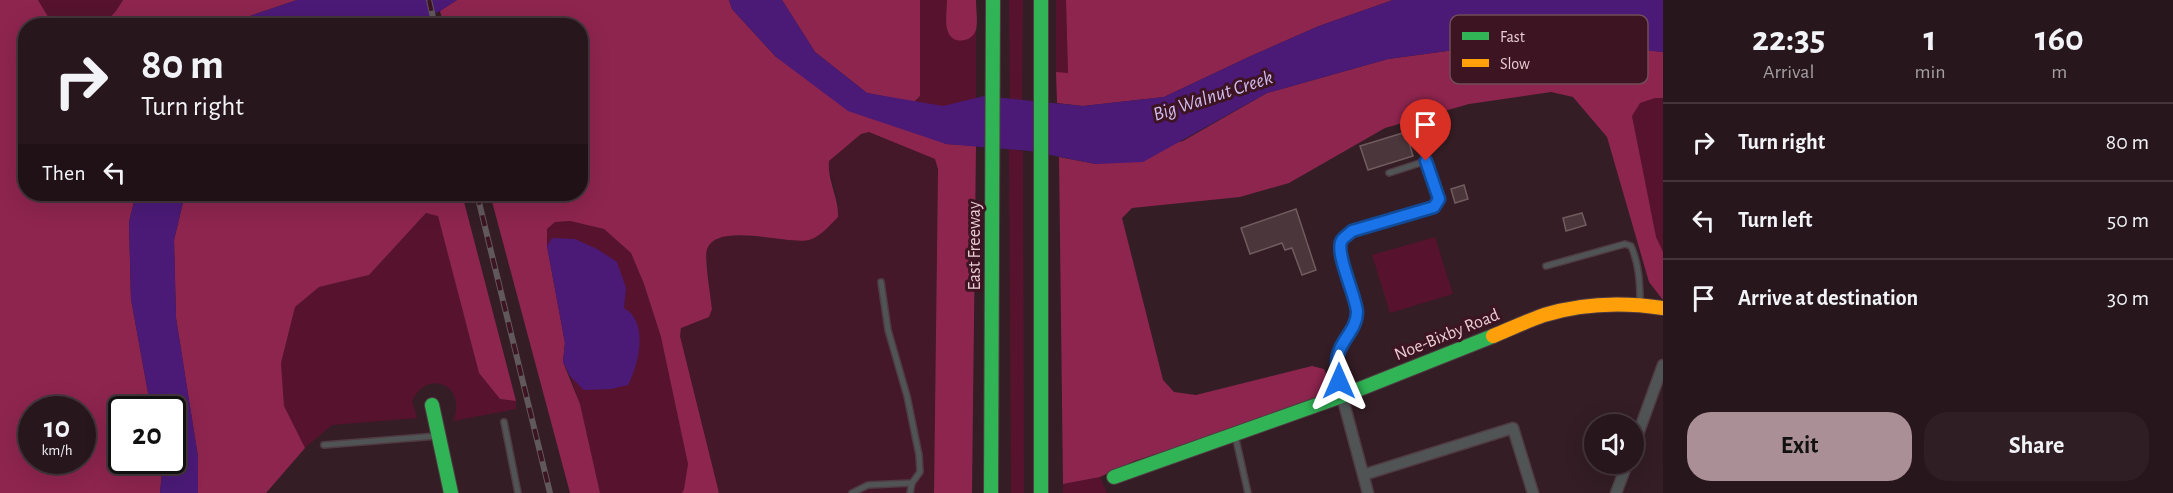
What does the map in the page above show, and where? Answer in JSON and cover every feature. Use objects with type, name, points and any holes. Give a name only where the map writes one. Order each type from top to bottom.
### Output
[{"type":"main road","name":"East Freeway","points":[[991,493],[993,0]]},
{"type":"main road","points":[[1041,0],[1041,493]]},
{"type":"main road","name":"Noe-Bixby Road","points":[[1114,477],[1342,396],[1545,315],[1601,304],[1640,304],[1663,308]]},
{"type":"main road","points":[[432,405],[451,493]]},
{"type":"street","points":[[1644,417],[1663,365]]},
{"type":"street","points":[[1342,396],[1368,493]]},
{"type":"street","points":[[1363,475],[1513,428],[1533,493]]},
{"type":"street","points":[[1616,493],[1623,474]]},
{"type":"lane","points":[[1342,396],[1336,367],[1339,350],[1350,334],[1357,315],[1355,298],[1339,248],[1342,239],[1352,231],[1434,207],[1439,199],[1418,132]]},
{"type":"lane","points":[[1389,173],[1426,161]]},
{"type":"lane","points":[[1546,266],[1625,244],[1631,246],[1640,279],[1640,304]]},
{"type":"lane","points":[[881,282],[888,330],[907,396],[919,455],[920,472],[912,483],[910,493]]},
{"type":"lane","points":[[504,422],[518,493]]},
{"type":"lane","points":[[1235,434],[1248,493]]},
{"type":"lane","points":[[324,445],[439,436]]},
{"type":"lane","points":[[852,493],[868,485],[912,483]]},
{"type":"shaded area","points":[[0,0],[38,0],[49,18],[18,18],[18,201],[134,201],[129,222],[131,299],[149,396],[108,396],[108,474],[162,474],[160,493],[0,493]]},
{"type":"shaded area","points":[[38,0],[123,0],[109,18],[49,18]]},
{"type":"shaded area","points":[[123,0],[297,0],[244,18],[109,18]]},
{"type":"shaded area","points":[[457,0],[729,0],[732,9],[776,57],[946,144],[976,146],[972,493],[934,493],[938,169],[935,159],[869,132],[861,134],[829,161],[838,217],[821,234],[809,240],[799,241],[754,236],[724,236],[713,241],[707,249],[712,309],[709,317],[681,328],[680,336],[719,493],[682,493],[688,464],[661,337],[644,284],[631,253],[604,229],[570,221],[555,222],[547,229],[547,246],[565,343],[563,362],[580,404],[600,493],[570,493],[492,201],[588,201],[588,18],[442,18],[440,11]]},
{"type":"shaded area","points":[[782,0],[920,0],[920,96],[914,102],[867,93],[815,52]]},
{"type":"shaded area","points":[[920,0],[947,0],[947,32],[970,38],[976,31],[976,98],[943,107],[914,102],[920,96]]},
{"type":"shaded area","points":[[947,0],[976,0],[976,30],[968,39],[955,40],[947,31]]},
{"type":"shaded area","points":[[1009,0],[1023,0],[1022,100],[1010,99]]},
{"type":"shaded area","points":[[1056,0],[1066,0],[1068,74],[1056,72]]},
{"type":"shaded area","points":[[1066,0],[1393,0],[1319,26],[1164,97],[1083,106],[1057,103],[1056,72],[1068,73]]},
{"type":"shaded area","points":[[1663,0],[1663,290],[1632,116],[1641,84],[1648,84],[1648,56]]},
{"type":"shaded area","points":[[1648,50],[1663,52],[1663,98],[1640,103],[1632,116],[1656,237],[1663,252],[1663,300],[1649,282],[1607,137],[1573,97],[1551,92],[1469,104],[1385,128],[1289,183],[1240,197],[1132,208],[1122,218],[1163,380],[1174,392],[1196,395],[1312,366],[1324,369],[1329,381],[1323,395],[1274,417],[1134,461],[1100,477],[1063,484],[1059,157],[1096,164],[1183,141],[1267,93],[1388,59],[1450,51],[1450,84],[1648,84]]},
{"type":"shaded area","points":[[869,132],[935,158],[938,169],[934,493],[719,493],[680,336],[680,328],[709,317],[712,309],[706,250],[712,241],[726,235],[809,240],[839,205],[829,161],[861,134]]},
{"type":"shaded area","points":[[1009,149],[1023,151],[1024,493],[1011,493]]},
{"type":"shaded area","points":[[183,201],[464,201],[516,401],[500,399],[479,373],[438,216],[426,213],[369,275],[319,287],[295,307],[281,363],[284,406],[305,448],[266,493],[198,493],[198,457],[176,318],[174,240]]},
{"type":"shaded area","points":[[426,213],[438,215],[479,373],[500,399],[516,401],[516,409],[453,421],[456,409],[455,398],[451,390],[436,383],[427,385],[419,391],[412,401],[417,418],[332,425],[305,448],[284,406],[281,363],[295,307],[318,287],[369,275]]},
{"type":"shaded area","points":[[570,221],[604,229],[631,253],[644,284],[661,337],[688,464],[682,493],[600,493],[580,404],[570,376],[585,390],[624,308],[626,288],[547,246],[547,229],[555,222]]},
{"type":"shaded area","points":[[1435,237],[1453,294],[1390,313],[1372,255]]},
{"type":"shaded area","points":[[1100,477],[1107,493],[1063,493],[1063,484]]},
{"type":"water","points":[[297,0],[457,0],[426,18],[244,18]]},
{"type":"water","name":"Big Walnut Creek","points":[[729,0],[782,0],[815,52],[867,93],[943,106],[984,96],[1083,106],[1164,97],[1319,26],[1393,0],[1663,0],[1663,52],[1648,50],[1648,15],[1450,15],[1450,51],[1388,59],[1267,93],[1143,162],[1096,164],[1030,151],[946,144],[848,111],[776,57],[732,9]]},
{"type":"water","points":[[134,201],[183,201],[174,240],[176,318],[198,457],[198,493],[160,493],[162,474],[186,474],[186,396],[149,396],[131,299],[129,222]]},
{"type":"water","points":[[552,238],[575,239],[617,262],[626,288],[624,308],[632,314],[637,323],[640,344],[636,366],[628,385],[611,389],[584,390],[570,376],[563,362],[565,343],[547,246]]},
{"type":"building","points":[[1406,132],[1413,156],[1368,170],[1360,146]]},
{"type":"building","points":[[1464,185],[1468,199],[1455,203],[1451,189]]},
{"type":"building","points":[[1296,209],[1316,270],[1302,275],[1292,248],[1285,250],[1282,243],[1250,254],[1241,228]]},
{"type":"building","points":[[1582,213],[1586,225],[1566,231],[1563,218]]},
{"type":"railway","points":[[429,0],[433,18]]},
{"type":"railway","points":[[479,201],[550,493]]},
{"type":"traffic: fast","points":[[991,493],[993,0]]},
{"type":"traffic: fast","points":[[1041,0],[1041,493]]},
{"type":"traffic: fast","points":[[1114,477],[1342,396],[1493,336]]},
{"type":"traffic: fast","points":[[432,405],[451,493]]},
{"type":"traffic: slow","points":[[1493,336],[1544,315],[1573,308],[1618,304],[1663,308]]},
{"type":"route","points":[[1339,381],[1336,367],[1339,350],[1350,334],[1357,315],[1355,298],[1339,248],[1342,239],[1352,231],[1434,207],[1439,199],[1426,161]]}]
